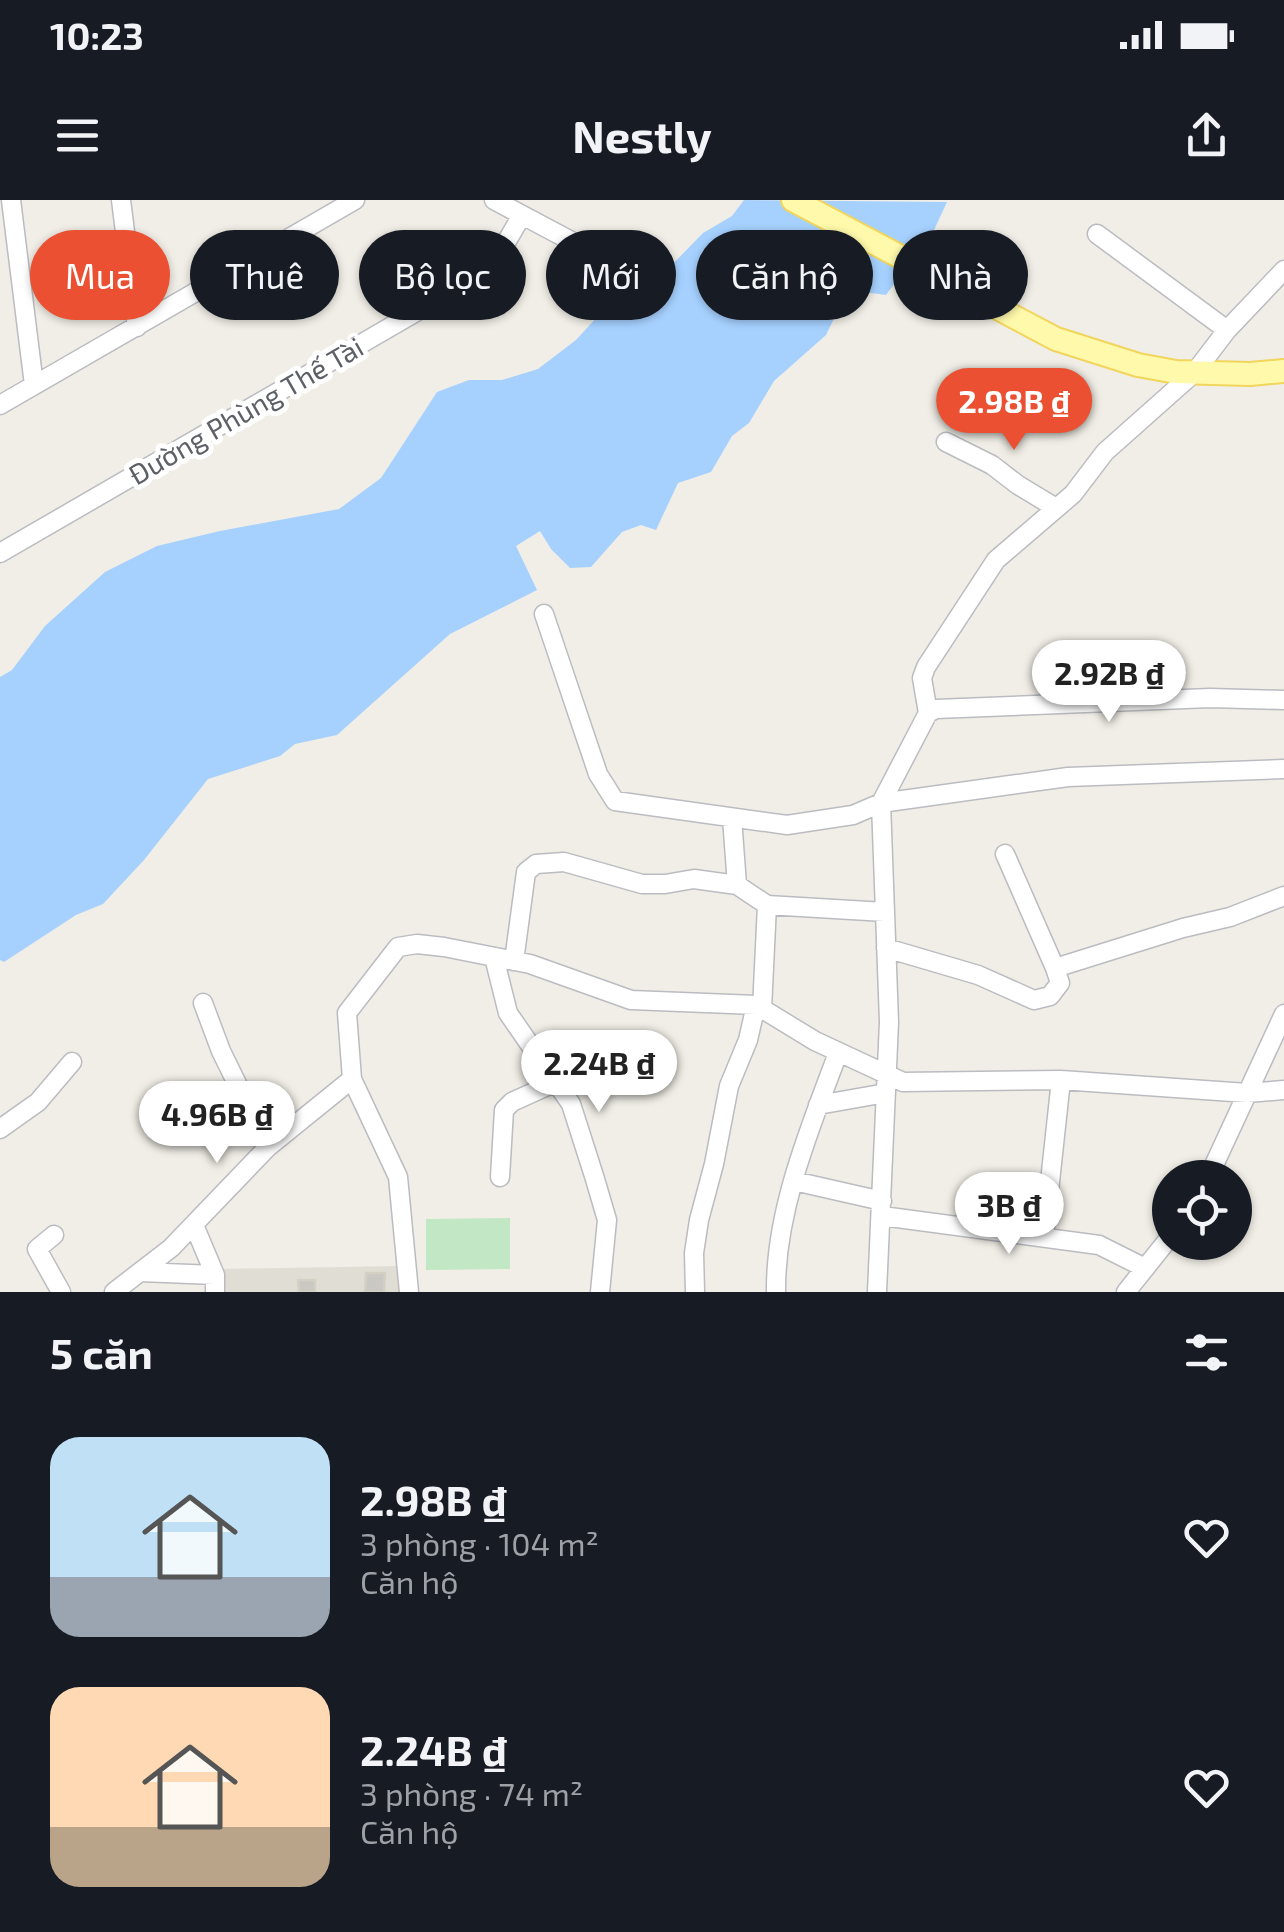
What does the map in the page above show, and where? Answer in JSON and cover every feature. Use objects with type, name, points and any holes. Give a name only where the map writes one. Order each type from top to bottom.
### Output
[{"type":"main road","points":[[793,200],[1056,339],[1176,372],[1284,371]]},
{"type":"street","points":[[11,200],[34,385]]},
{"type":"street","points":[[121,200],[137,327]]},
{"type":"street","points":[[0,405],[356,200]]},
{"type":"street","points":[[494,200],[550,230]]},
{"type":"street","name":"Đường Phùng Thế Tài","points":[[0,553],[463,286],[500,253],[522,215]]},
{"type":"street","points":[[1098,234],[1228,330]]},
{"type":"street","points":[[877,1292],[886,1084],[881,804],[928,712],[922,678],[926,667],[996,560],[1073,494],[1105,452],[1195,372],[1284,270]]},
{"type":"street","points":[[946,442],[992,465],[1056,508]]},
{"type":"street","points":[[544,614],[598,774],[615,801],[788,825],[853,815],[881,804],[1068,776],[1284,769]]},
{"type":"street","points":[[928,712],[1052,703],[1284,700]]},
{"type":"street","points":[[732,818],[737,885]]},
{"type":"street","points":[[886,948],[978,975],[1034,1000],[1050,996],[1060,984],[1055,968],[1005,854]]},
{"type":"street","points":[[514,961],[526,872],[531,866],[572,863],[642,884],[694,879],[737,885],[767,905],[885,912]]},
{"type":"street","points":[[1055,968],[1244,912],[1284,896]]},
{"type":"street","points":[[695,1292],[694,1253],[699,1220],[729,1086],[759,1007],[767,905]]},
{"type":"street","points":[[409,1292],[398,1178],[352,1080],[347,1014],[398,947],[416,944],[514,961],[631,1000],[759,1007],[886,1084]]},
{"type":"street","points":[[494,957],[508,1013],[571,1104],[608,1220],[600,1292]]},
{"type":"street","points":[[202,1003],[268,1147]]},
{"type":"street","points":[[1216,1160],[1284,1014]]},
{"type":"street","points":[[776,1292],[778,1255],[794,1180],[838,1053]]},
{"type":"street","points":[[0,1129],[38,1102],[72,1062]]},
{"type":"street","points":[[114,1292],[171,1248],[268,1147],[352,1080]]},
{"type":"street","points":[[1044,1237],[1061,1080]]},
{"type":"street","points":[[818,1105],[903,1082],[1061,1080],[1247,1093],[1284,1090]]},
{"type":"street","points":[[500,1177],[504,1110],[512,1102],[556,1082]]},
{"type":"street","points":[[794,1180],[882,1208],[1100,1245],[1145,1268]]},
{"type":"street","points":[[140,1272],[215,1284],[194,1226]]},
{"type":"street","points":[[54,1235],[37,1250],[62,1292]]},
{"type":"street","points":[[1126,1292],[1152,1259]]},
{"type":"shaded area","points":[[400,1266],[400,1292],[218,1292],[218,1269]]},
{"type":"green space","points":[[510,1218],[510,1269],[426,1270],[426,1219]]},
{"type":"water","points":[[744,200],[947,202],[934,230],[893,230],[893,286],[886,295],[873,293],[873,230],[708,230],[732,216]]},
{"type":"water","points":[[696,240],[696,320],[833,320],[826,335],[774,381],[749,423],[732,436],[711,472],[678,483],[656,530],[641,525],[622,532],[591,567],[570,568],[540,531],[516,546],[537,590],[450,634],[337,735],[295,744],[280,756],[208,779],[144,860],[103,904],[76,915],[4,962],[0,960],[0,677],[12,670],[45,626],[105,572],[157,546],[339,509],[381,478],[437,392],[469,380],[502,380],[538,369],[576,340],[594,320],[676,320],[676,261]]},
{"type":"building","points":[[366,1273],[385,1273],[384,1292],[365,1292]]},
{"type":"building","points":[[298,1280],[315,1280],[315,1292],[299,1292]]}]
